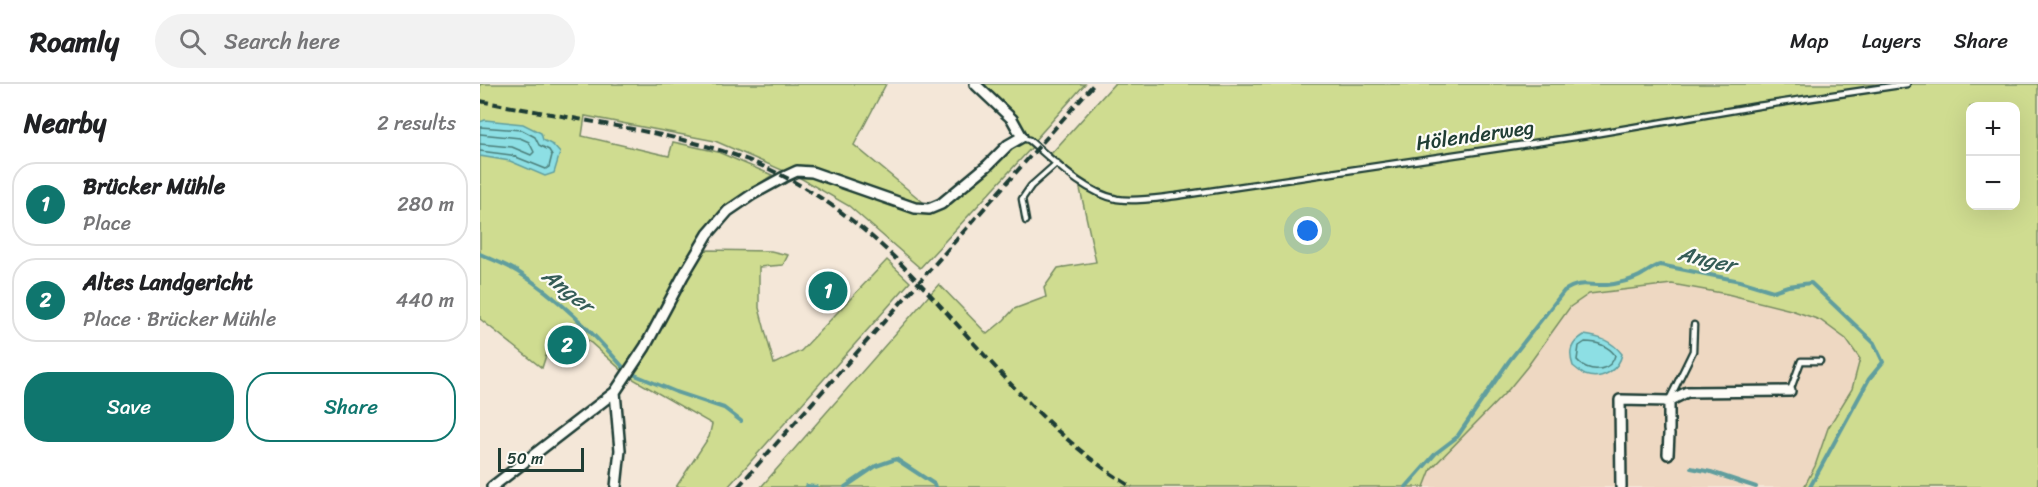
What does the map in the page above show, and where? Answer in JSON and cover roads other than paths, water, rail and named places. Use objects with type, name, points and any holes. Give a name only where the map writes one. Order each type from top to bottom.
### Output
[{"type":"street","points":[[492,487],[615,392],[708,234],[728,211],[753,194],[797,171],[812,172],[915,208],[929,209],[958,192],[1008,145],[1022,137],[1012,119],[975,84]]},
{"type":"street","points":[[1621,487],[1620,400],[1669,400],[1687,392],[1790,391]]},
{"type":"street","points":[[615,392],[620,450],[616,487]]},
{"type":"street","points":[[1668,454],[1669,400]]},
{"type":"lane","name":"Hölenderweg","points":[[1022,137],[1101,194],[1118,199],[1134,200],[1176,196],[1577,137],[1758,106],[1907,84]]},
{"type":"lane","points":[[1026,221],[1022,199],[1032,186],[1057,163]]},
{"type":"lane","points":[[1669,400],[1693,351],[1694,325]]},
{"type":"lane","points":[[1790,391],[1801,362],[1820,361]]},
{"type":"water","points":[[485,120],[523,124],[541,133],[543,140],[553,145],[560,153],[554,173],[545,176],[510,161],[480,156],[480,122]]},
{"type":"water","points":[[1584,335],[1605,340],[1622,354],[1617,365],[1608,373],[1591,376],[1583,374],[1573,366],[1572,348],[1576,341]]},
{"type":"waterway","name":"Anger","points":[[480,254],[514,269],[547,292],[587,328],[623,367]]},
{"type":"waterway","name":"Anger","points":[[1406,487],[1436,453],[1457,437],[1509,361],[1564,291],[1580,285],[1606,285],[1625,281],[1660,265],[1740,281],[1773,291],[1788,286],[1811,283],[1874,343],[1883,362],[1869,379],[1810,487]]},
{"type":"waterway","name":"Anger","points":[[635,375],[724,408],[741,421]]},
{"type":"waterway","name":"Anger","points":[[845,487],[876,466],[896,459],[934,484],[935,487]]},
{"type":"waterway","name":"Anger","points":[[1691,468],[1756,487]]},
{"type":"waterway","name":"Anger","points":[[807,486],[816,487]]},
{"type":"railway","points":[[738,487],[1094,84]]},
{"type":"railway","points":[[480,101],[643,131],[699,144],[753,162],[810,191],[863,229],[895,258],[1007,380],[1065,438],[1097,464],[1132,487]]},
{"type":"place","name":"Brücker Mühle","points":[[828,291]]},
{"type":"place","name":"Altes Landgericht","points":[[567,345]]}]
